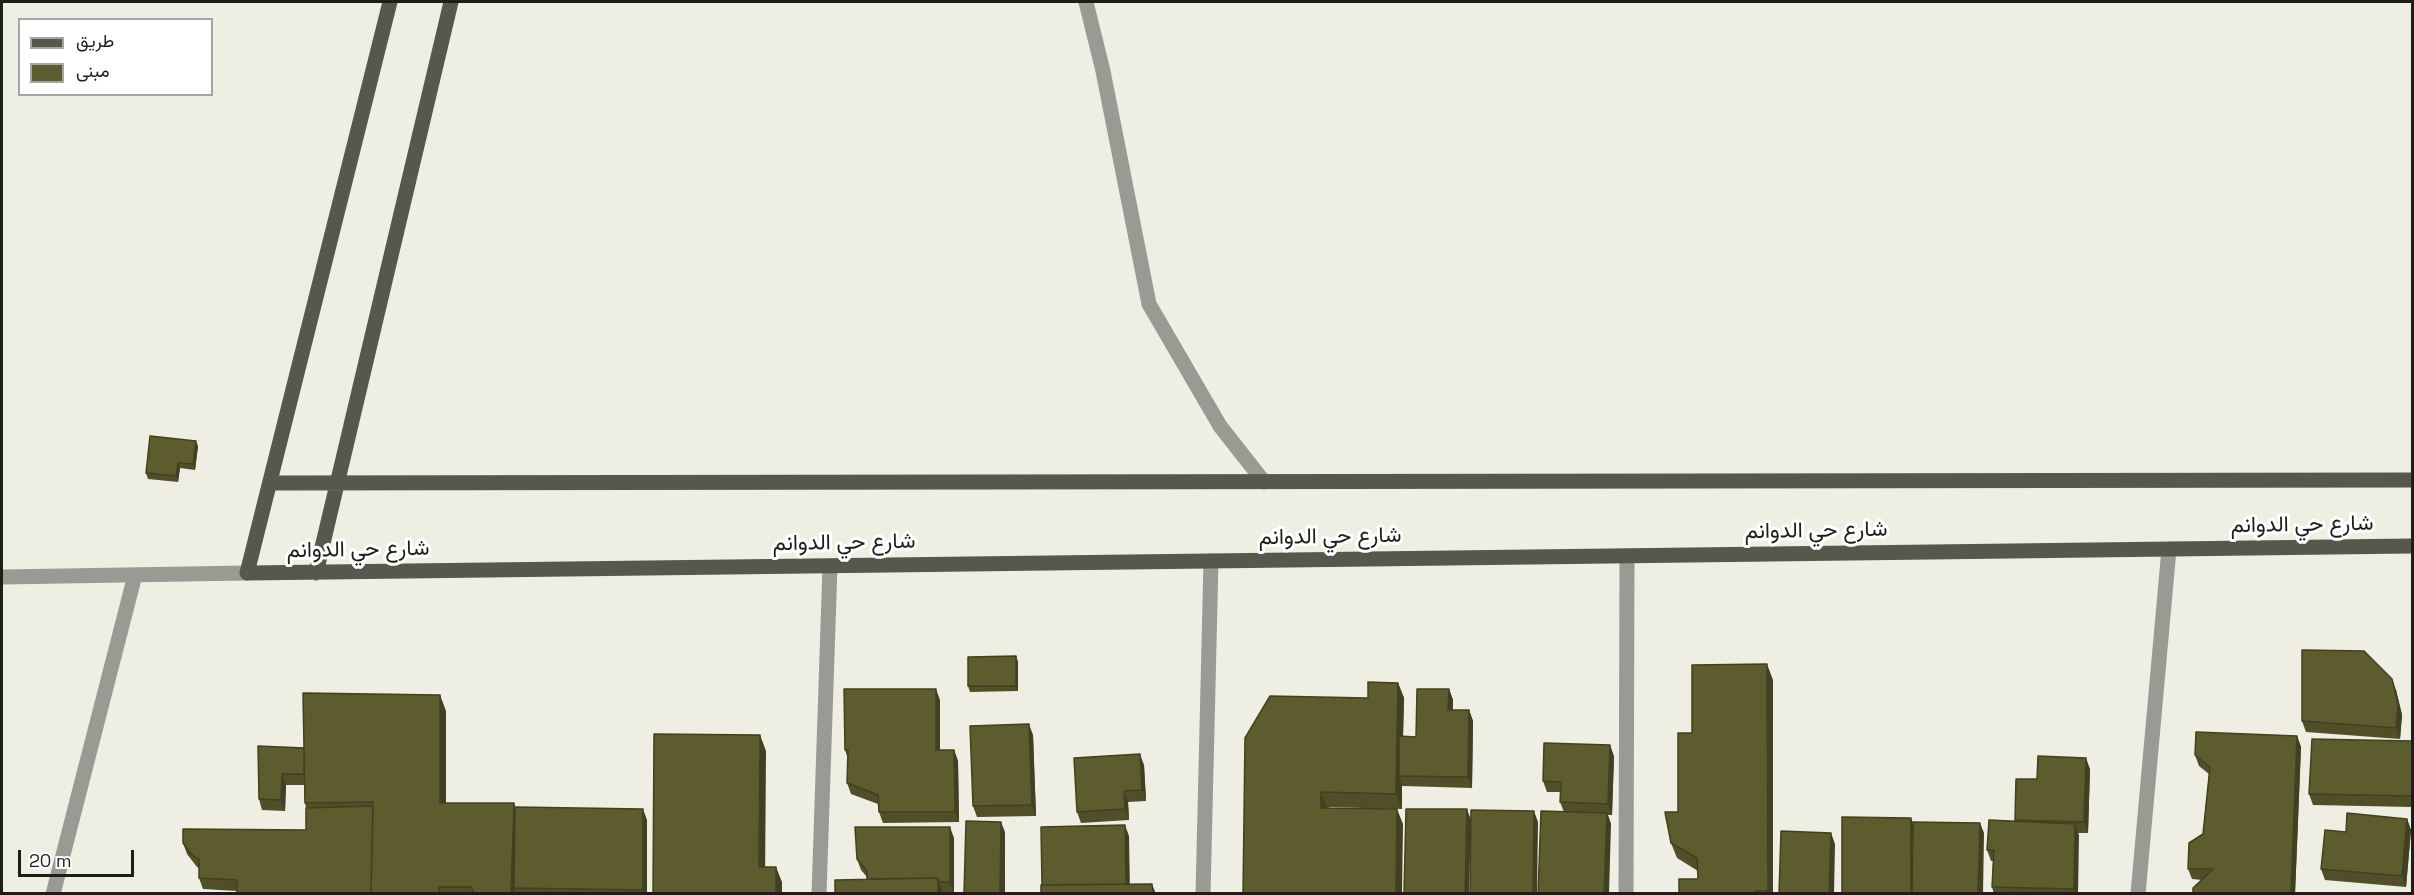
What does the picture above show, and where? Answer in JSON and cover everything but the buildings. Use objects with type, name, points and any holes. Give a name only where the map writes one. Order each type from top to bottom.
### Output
[{"type":"main road","points":[[247,573],[390,2]]},
{"type":"main road","points":[[316,573],[451,2]]},
{"type":"main road","name":"شارع حي الدوانم","points":[[270,483],[2412,480]]},
{"type":"main road","name":"شارع حي الدوانم","points":[[247,573],[2412,546]]},
{"type":"street","points":[[1086,2],[1149,304],[1220,426],[1264,482]]},
{"type":"street","points":[[2138,894],[2169,549]]},
{"type":"street","points":[[1626,894],[1627,556]]},
{"type":"street","points":[[1203,894],[1210,561]]},
{"type":"street","points":[[819,894],[830,566]]},
{"type":"street","points":[[2,577],[247,573]]},
{"type":"street","points":[[53,894],[135,575]]}]
